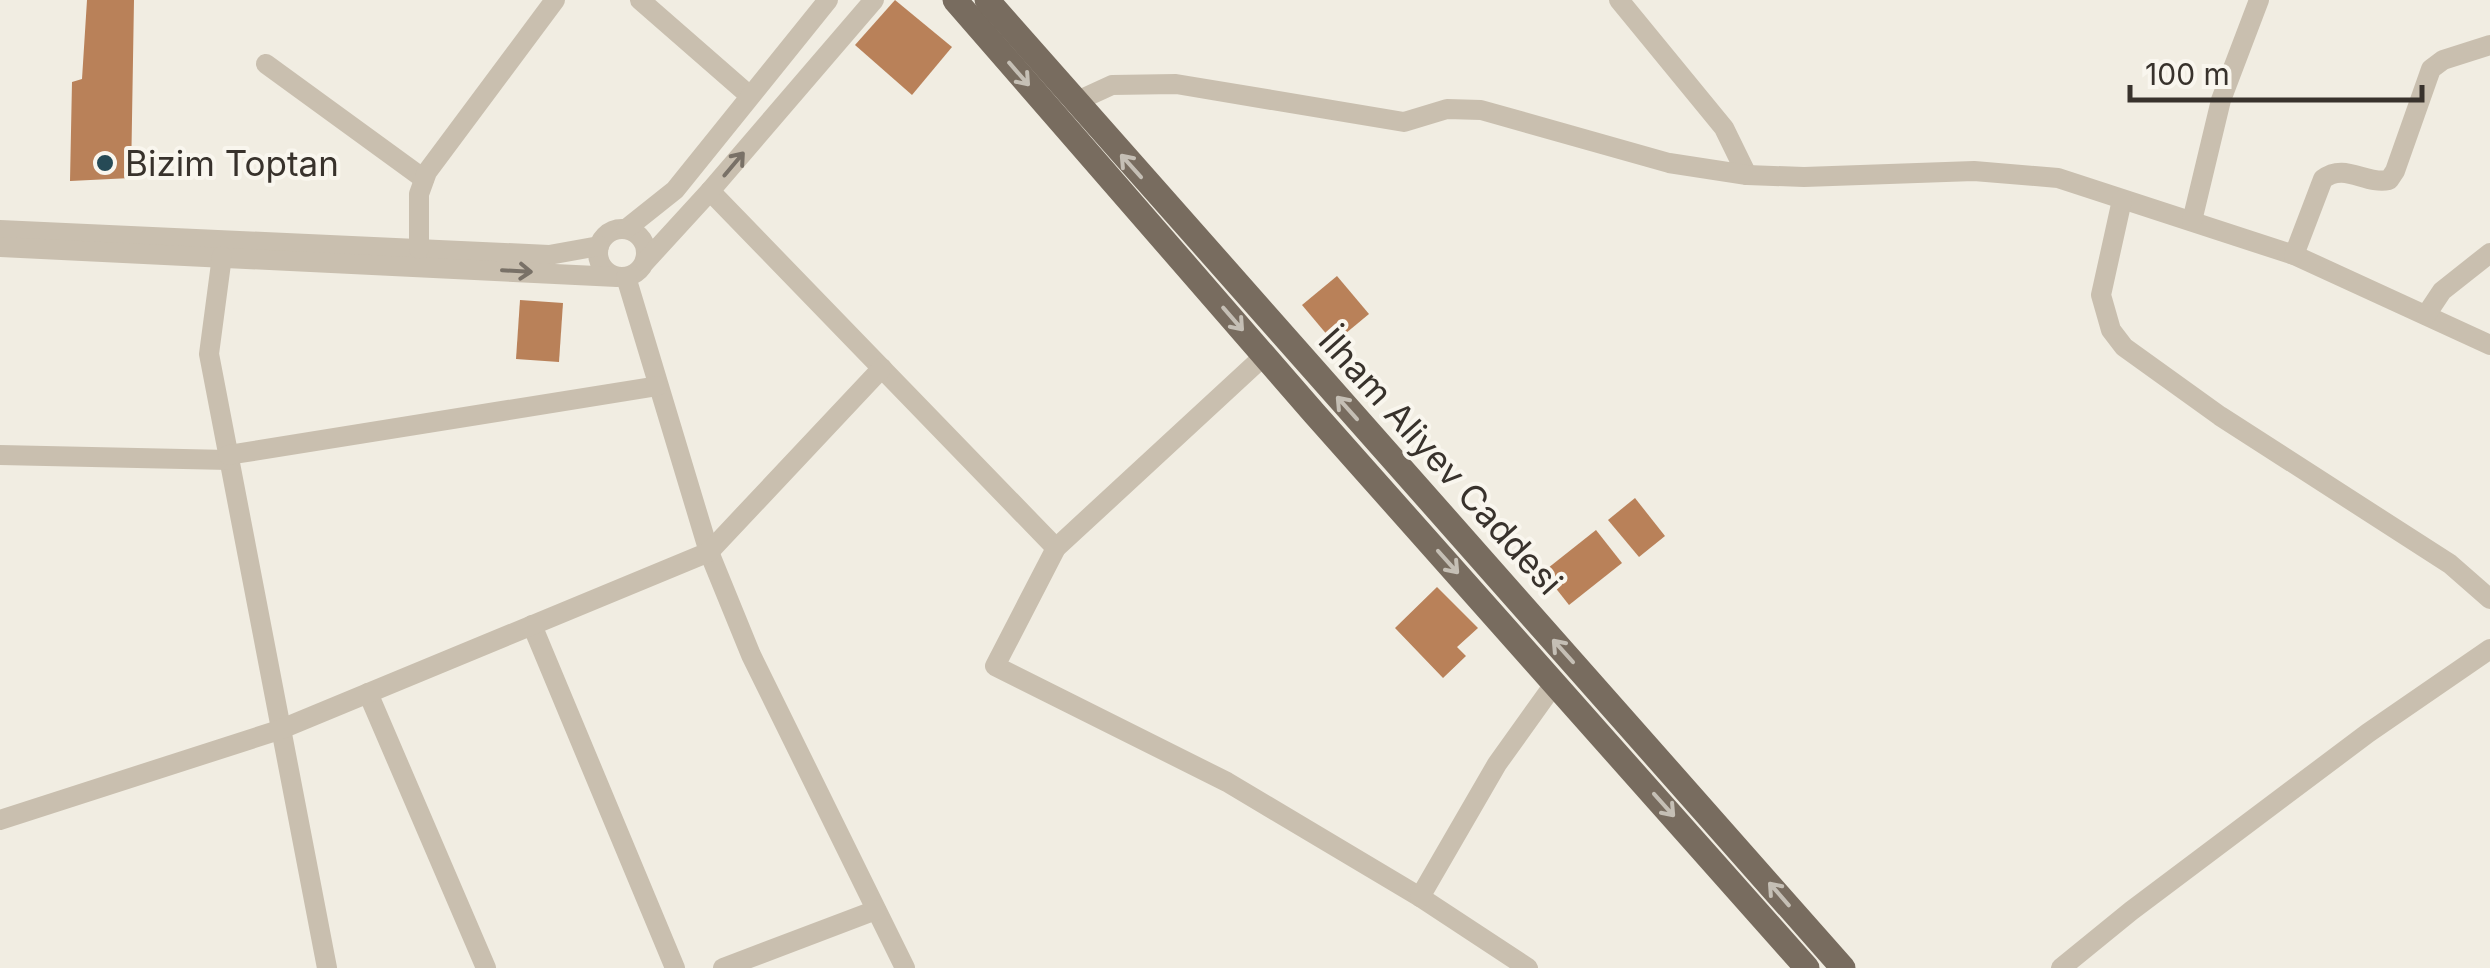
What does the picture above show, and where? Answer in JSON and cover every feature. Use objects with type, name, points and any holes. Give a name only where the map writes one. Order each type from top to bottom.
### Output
[{"type":"main road","name":"İlham Aliyev Caddesi","points":[[955,0],[1264,356],[1807,968]]},
{"type":"main road","name":"İlham Aliyev Caddesi","points":[[987,0],[1843,968]]},
{"type":"street","points":[[419,249],[418,194],[424,178],[555,0]]},
{"type":"street","points":[[640,0],[750,96]]},
{"type":"street","points":[[828,0],[675,190],[626,229],[607,234],[598,246],[598,254],[604,269],[622,278],[709,552],[751,654],[905,968]]},
{"type":"street","points":[[0,248],[622,278],[640,270],[874,0]]},
{"type":"street","points":[[1619,0],[1724,128],[1747,175]]},
{"type":"street","points":[[2192,222],[2221,100],[2259,0]]},
{"type":"street","points":[[2294,255],[2323,179],[2332,172],[2344,171],[2376,181],[2389,180],[2432,69],[2442,60],[2490,44]]},
{"type":"street","points":[[266,64],[424,178]]},
{"type":"street","points":[[1075,102],[1112,85],[1128,83],[1194,87],[1404,122],[1464,107],[1668,163],[1747,175],[1804,177],[1974,171],[2058,178],[2294,255],[2490,345]]},
{"type":"street","points":[[710,192],[1056,548]]},
{"type":"street","points":[[2122,200],[2101,295],[2111,330],[2124,348],[2220,416],[2450,564],[2490,598]]},
{"type":"street","points":[[626,229],[643,241],[645,262]]},
{"type":"street","points":[[0,230],[549,254],[598,246]]},
{"type":"street","points":[[2426,314],[2442,291],[2490,253]]},
{"type":"street","points":[[222,256],[209,354],[327,968]]},
{"type":"street","points":[[1264,356],[1056,548],[995,666],[1227,782],[1420,897],[1528,968]]},
{"type":"street","points":[[0,820],[279,730],[709,552],[882,368]]},
{"type":"street","points":[[0,454],[228,458],[658,386]]},
{"type":"street","points":[[532,625],[675,968]]},
{"type":"street","points":[[2061,968],[2368,733],[2490,650]]},
{"type":"street","points":[[1420,897],[1496,764],[1555,683]]},
{"type":"street","points":[[368,693],[486,968]]},
{"type":"street","points":[[723,968],[876,910]]},
{"type":"building","points":[[87,0],[134,0],[131,178],[70,181],[72,82],[82,79]]},
{"type":"building","points":[[895,0],[952,47],[912,95],[855,45]]},
{"type":"building","points":[[1337,276],[1369,314],[1334,343],[1302,305]]},
{"type":"building","points":[[520,300],[563,303],[559,362],[516,359]]},
{"type":"building","points":[[1635,498],[1665,536],[1639,557],[1608,520]]},
{"type":"building","points":[[1596,530],[1622,563],[1569,605],[1543,572]]},
{"type":"building","points":[[1437,587],[1478,628],[1457,647],[1466,656],[1443,678],[1395,628]]},
{"type":"place","name":"Bizim Toptan","points":[[105,163]]}]
